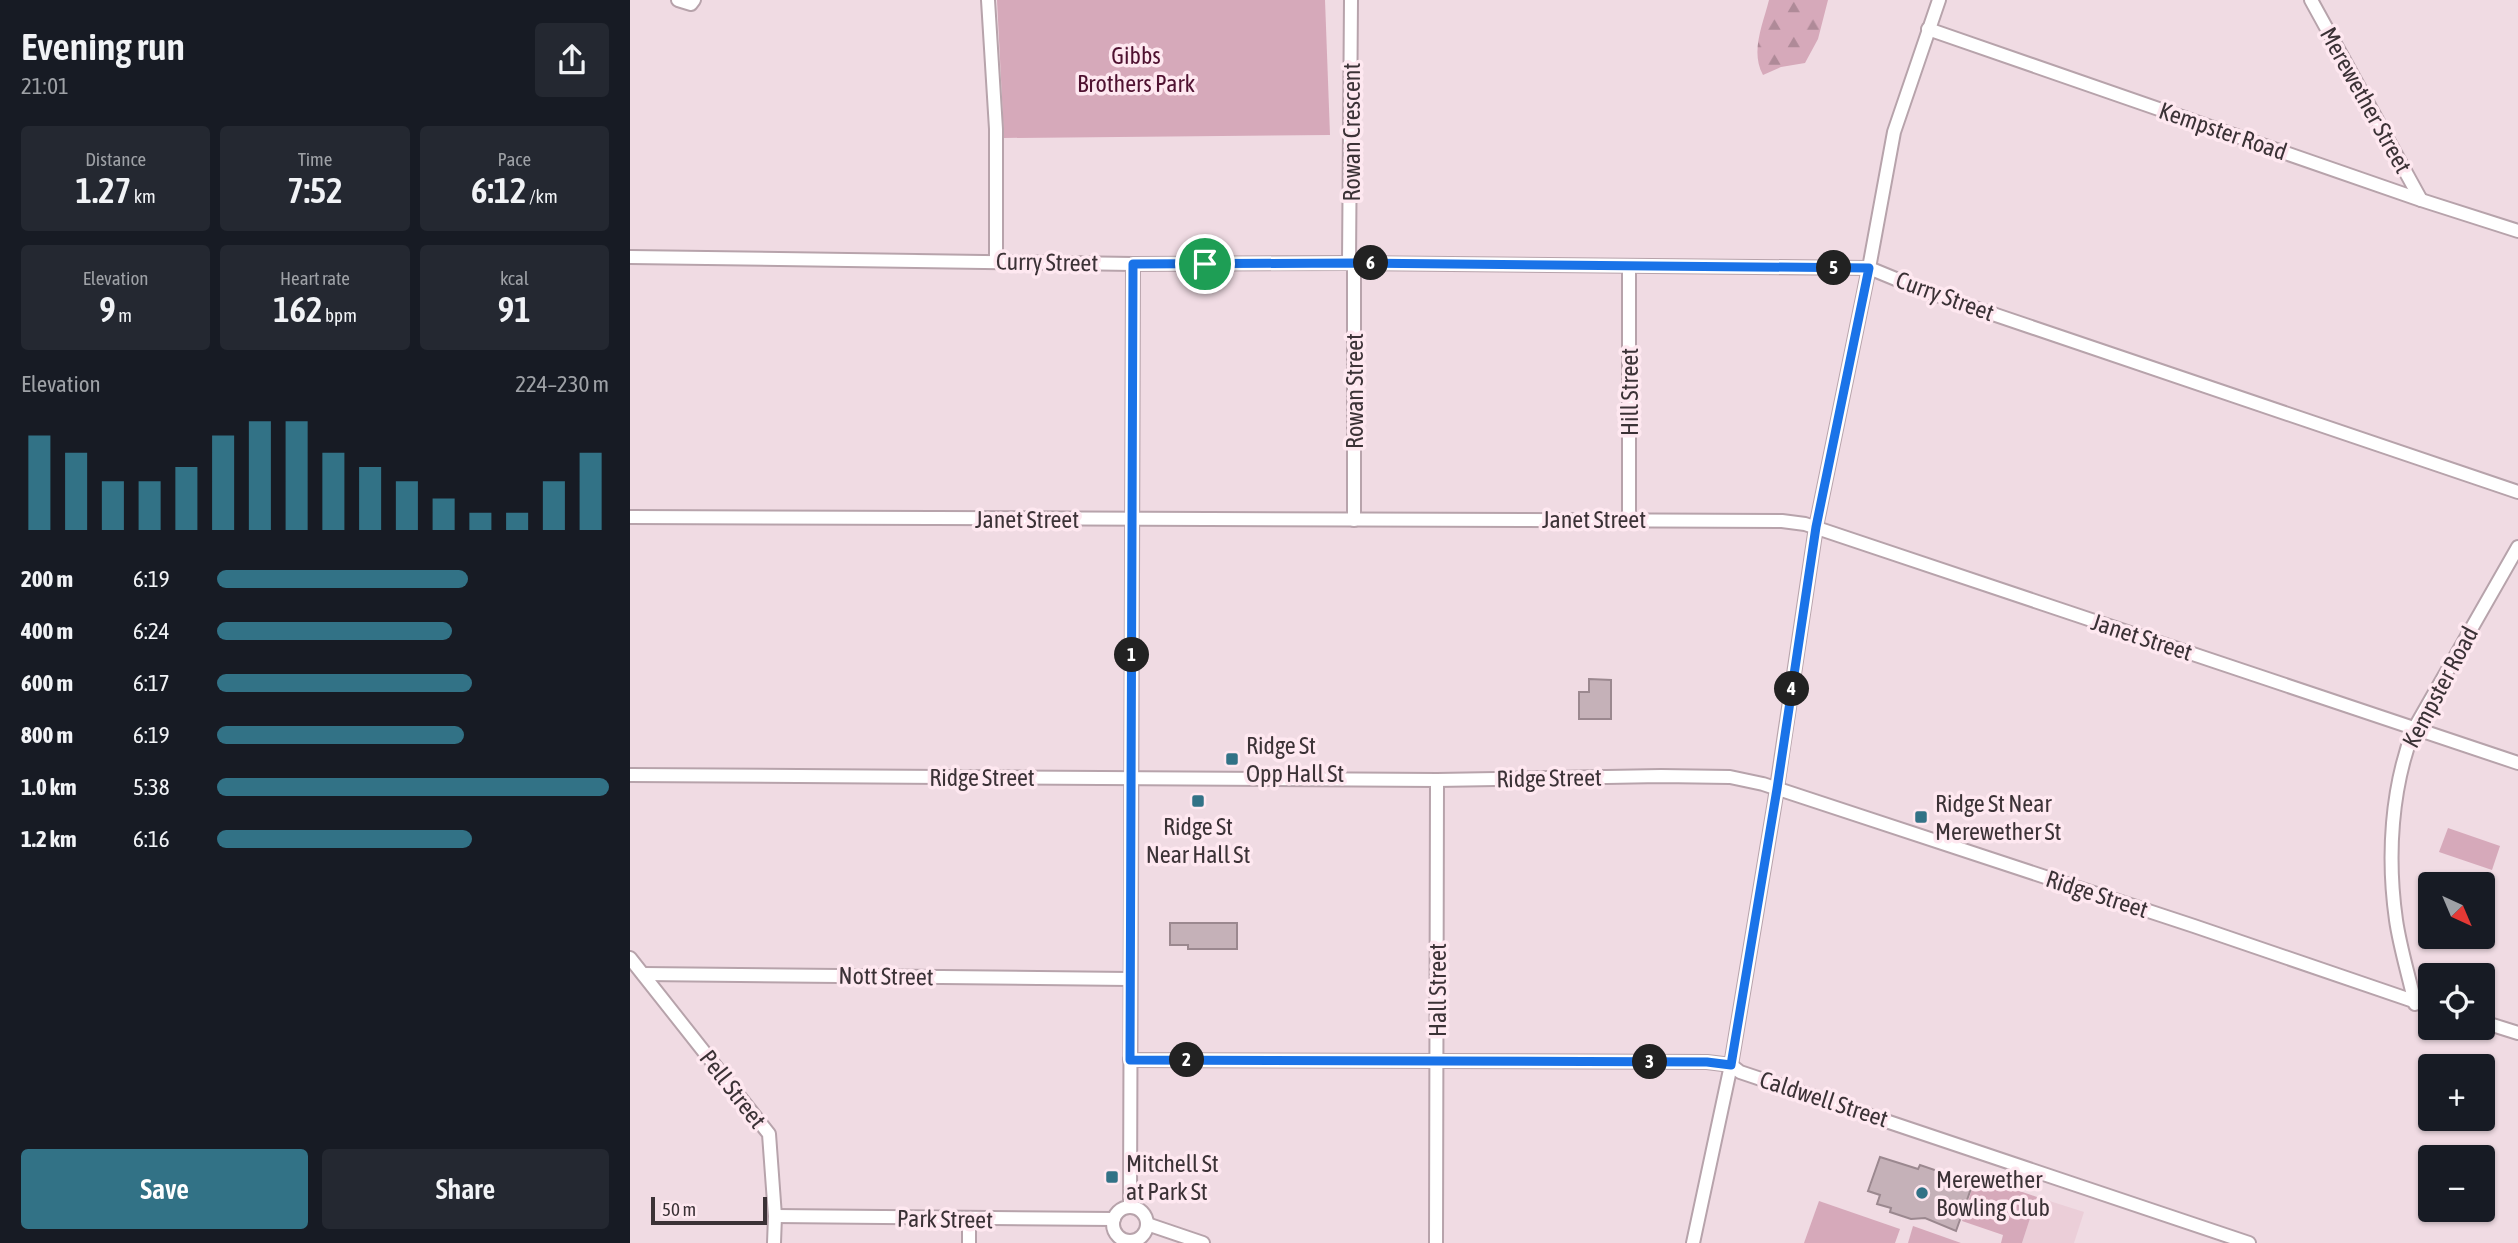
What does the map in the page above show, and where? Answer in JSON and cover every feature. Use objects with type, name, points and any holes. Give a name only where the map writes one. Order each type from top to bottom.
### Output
[{"type":"street","points":[[678,0],[691,4],[694,0]]},
{"type":"street","points":[[988,0],[996,129],[996,261]]},
{"type":"street","name":"Rowan Crescent","points":[[1351,0],[1352,263]]},
{"type":"street","points":[[1693,1243],[1731,1065],[1777,789],[1816,527],[1894,132],[1939,0]]},
{"type":"street","name":"Merewether Street","points":[[2311,0],[2421,200]]},
{"type":"street","name":"Kempster Road","points":[[1928,29],[2518,231]]},
{"type":"street","name":"Curry Street","points":[[630,257],[1133,264],[1352,263],[1869,268],[1925,291],[2518,492]]},
{"type":"street","name":"Rowan Street","points":[[1352,263],[1354,520]]},
{"type":"street","points":[[1130,1207],[1133,264]]},
{"type":"street","name":"Hill Street","points":[[1629,265],[1629,519]]},
{"type":"street","name":"Janet Street","points":[[630,517],[1782,521],[1816,527],[2518,763]]},
{"type":"street","name":"Kempster Road","points":[[2415,1004],[2396,920],[2391,852],[2402,760],[2414,729],[2518,547]]},
{"type":"street","name":"Ridge Street","points":[[630,775],[1437,780],[1730,777],[1777,789],[2194,926],[2418,1005]]},
{"type":"street","name":"Hall Street","points":[[1436,1243],[1437,780]]},
{"type":"street","name":"Pell Street","points":[[630,958],[769,1134],[775,1216],[774,1243]]},
{"type":"street","name":"Nott Street","points":[[643,974],[1129,979]]},
{"type":"street","points":[[2495,1026],[2518,1033]]},
{"type":"street","name":"Caldwell Street","points":[[1130,1060],[1707,1062],[1731,1065],[1740,1072],[2241,1242]]},
{"type":"street","points":[[1147,1224],[1140,1238],[1130,1242],[1119,1236],[1113,1225],[1122,1209],[1130,1207],[1140,1210],[1147,1224],[1203,1243]]},
{"type":"street","name":"Park Street","points":[[775,1216],[969,1220],[1114,1219]]},
{"type":"street","points":[[969,1220],[969,1243]]},
{"type":"shaded area","points":[[2037,1197],[2084,1212],[2074,1243],[2022,1243]]},
{"type":"green space","name":"Gibbs Brothers Park","points":[[997,0],[1325,0],[1330,135],[1004,138]]},
{"type":"green space","points":[[1769,0],[1828,0],[1818,39],[1805,63],[1781,67],[1763,75],[1759,66],[1758,47]]},
{"type":"green space","points":[[2448,828],[2500,846],[2492,870],[2439,852]]},
{"type":"green space","points":[[1976,1176],[2037,1197],[2022,1243],[2001,1243],[2003,1235],[1962,1221]]},
{"type":"green space","points":[[1819,1201],[1900,1229],[1895,1243],[1804,1243]]},
{"type":"green space","points":[[1913,1226],[1961,1243],[1908,1243]]},
{"type":"building","points":[[1589,679],[1611,680],[1611,719],[1579,719],[1579,692],[1589,692]]},
{"type":"building","points":[[1170,923],[1237,923],[1237,949],[1188,949],[1188,945],[1170,945]]},
{"type":"building","name":"Merewether Bowling Club","points":[[1880,1157],[1918,1169],[1920,1165],[1973,1183],[1956,1231],[1925,1218],[1911,1219],[1890,1212],[1891,1208],[1877,1204],[1880,1195],[1868,1191]]},
{"type":"place","name":"Ridge St Opp Hall St","points":[[1232,759]]},
{"type":"place","name":"Ridge St Near Hall St","points":[[1198,801]]},
{"type":"place","name":"Ridge St Near Merewether St","points":[[1921,817]]},
{"type":"place","name":"Mitchell St at Park St","points":[[1112,1177]]},
{"type":"place","name":"Merewether Bowling Club","points":[[1922,1193]]},
{"type":"route","points":[[1133,264],[1205,264],[1869,268],[1816,527],[1777,789],[1731,1065],[1707,1062],[1130,1060],[1133,264]]}]
